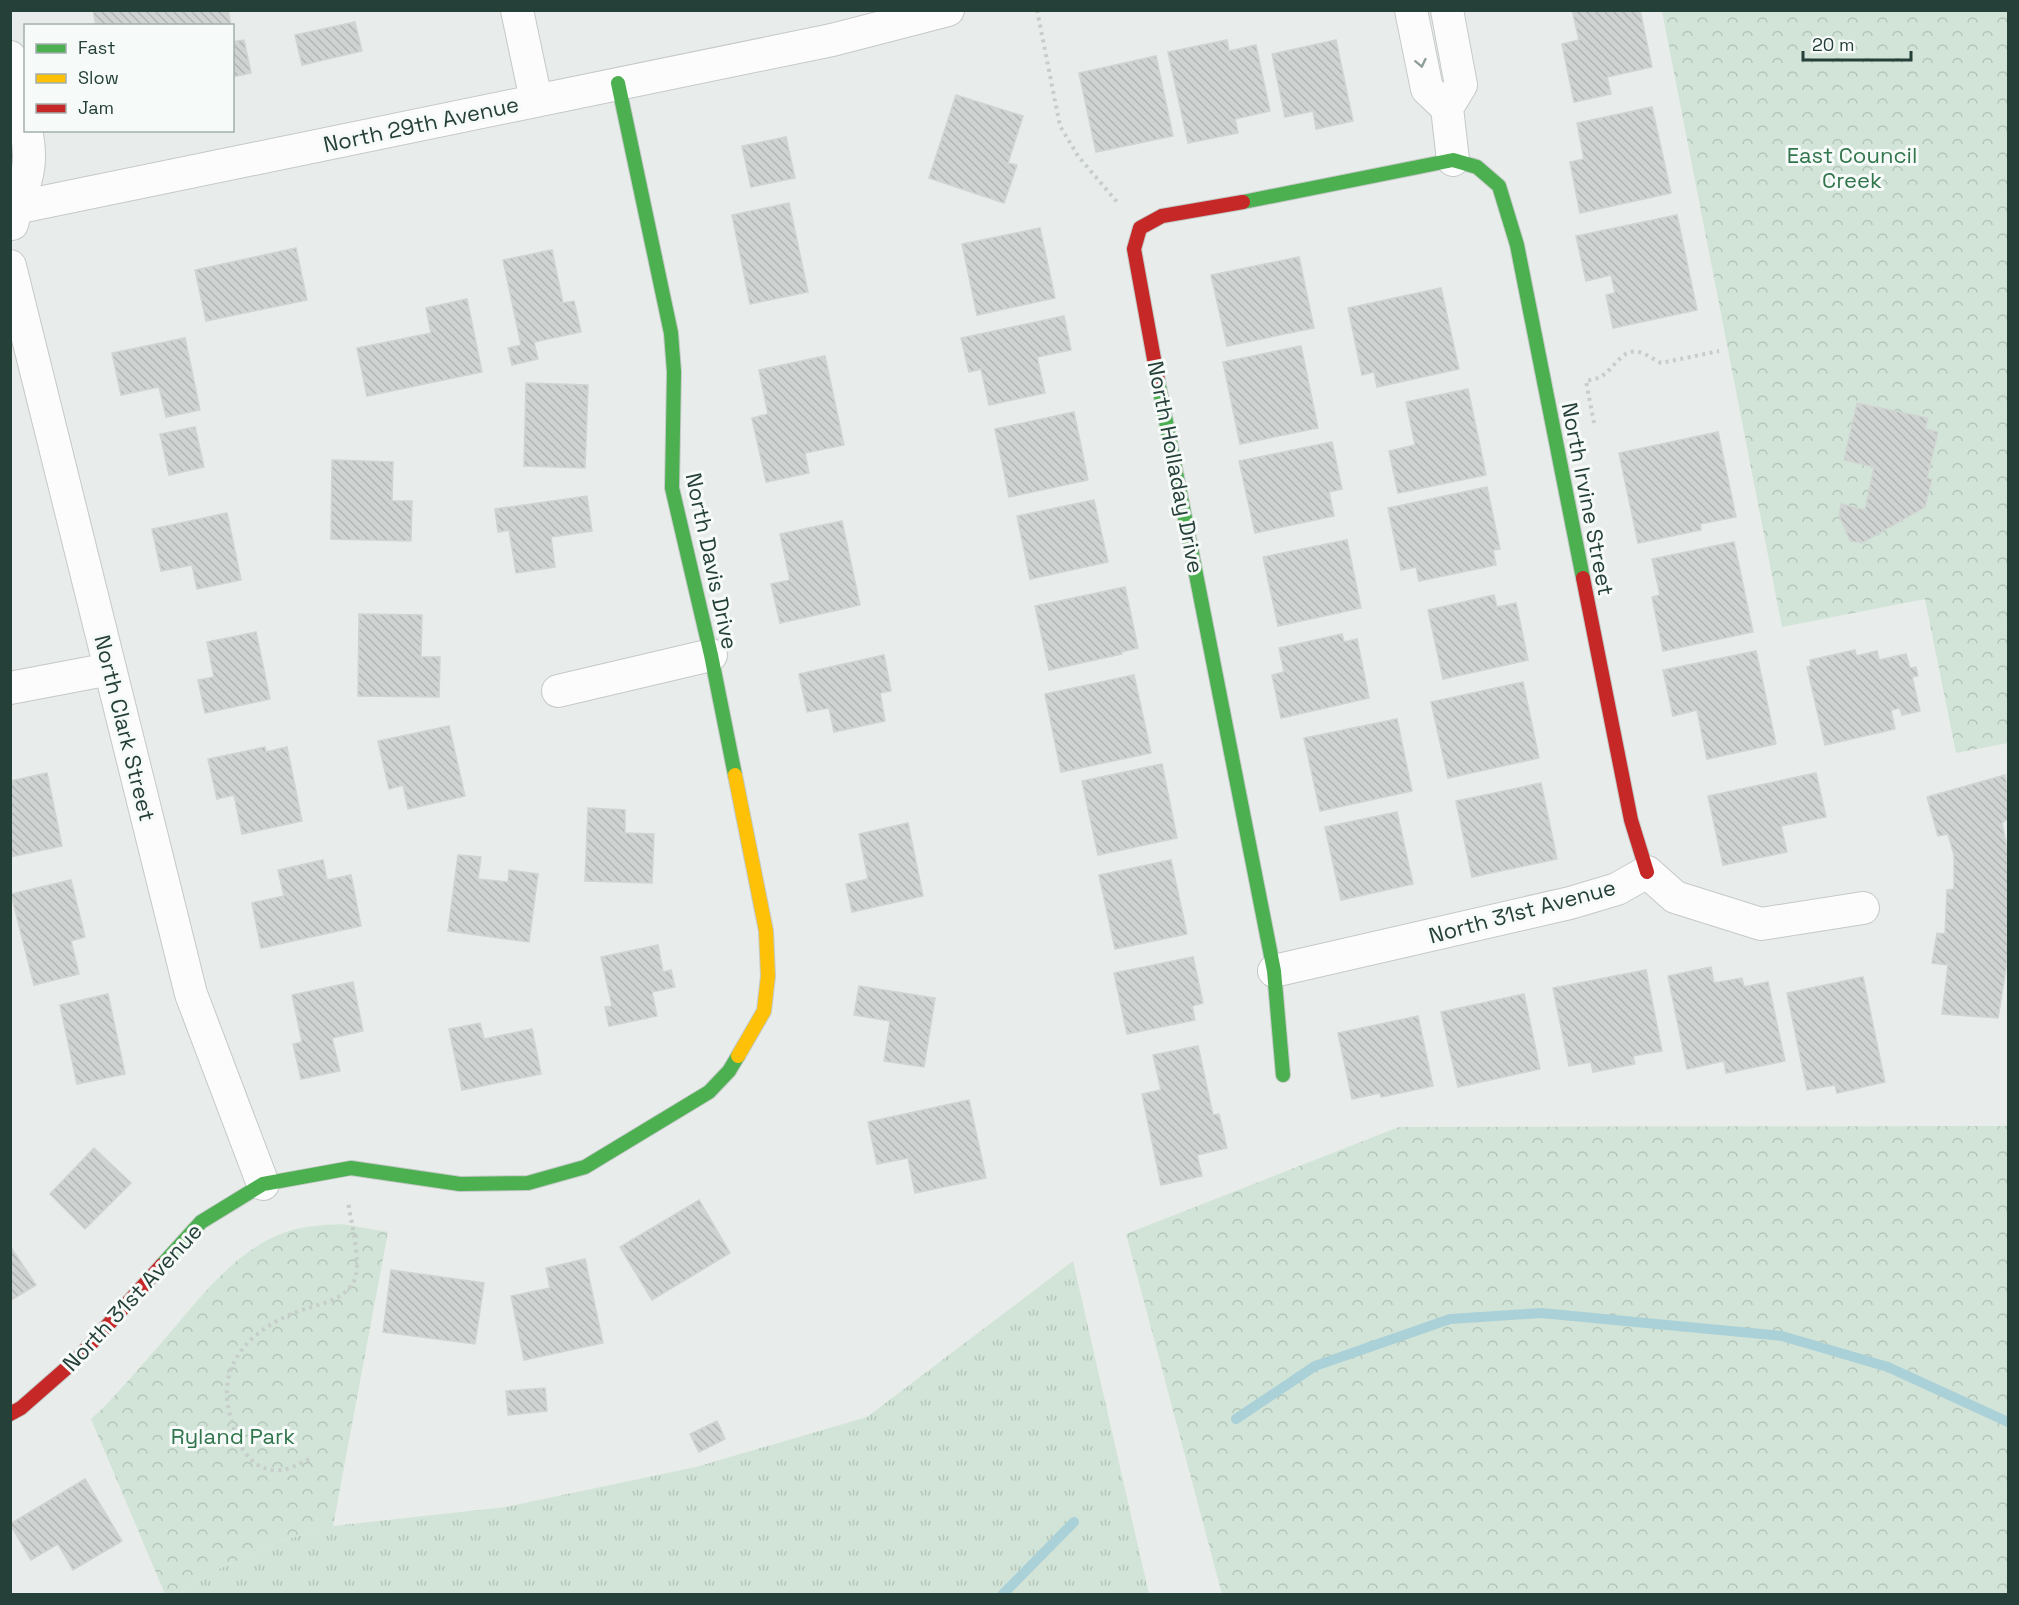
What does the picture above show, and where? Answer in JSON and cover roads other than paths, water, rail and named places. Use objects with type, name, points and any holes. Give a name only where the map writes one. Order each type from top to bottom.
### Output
[{"type":"street","points":[[517,10],[536,100]]},
{"type":"street","name":"North 29th Avenue","points":[[12,215],[536,100],[832,40],[948,10]]},
{"type":"street","points":[[1411,10],[1427,90],[1447,108]]},
{"type":"street","points":[[1447,10],[1461,85],[1447,108],[1453,160]]},
{"type":"street","points":[[10,57],[24,120]]},
{"type":"street","name":"North Davis Drive","points":[[618,83],[675,361],[670,461],[672,488],[711,655],[766,931],[768,976],[764,1011]]},
{"type":"street","points":[[12,215],[28,174],[30,148],[27,132]]},
{"type":"street","name":"North Holladay Drive","points":[[1283,1075],[1274,971],[1134,249],[1140,228],[1162,216],[1453,160]]},
{"type":"street","name":"North Irvine Street","points":[[1453,160],[1477,168],[1499,186],[1517,245],[1626,797],[1647,872]]},
{"type":"street","name":"North Clark Street","points":[[10,266],[191,994],[263,1184]]},
{"type":"street","points":[[558,691],[711,655]]},
{"type":"street","points":[[10,688],[110,669]]},
{"type":"street","points":[[1647,872],[1675,897],[1761,924],[1863,908]]},
{"type":"street","name":"North 31st Avenue","points":[[1274,971],[1570,903],[1617,889],[1647,872]]},
{"type":"street","name":"North 31st Avenue","points":[[10,1414],[21,1408],[78,1358],[201,1222],[263,1184],[351,1168],[460,1184],[528,1183],[585,1167],[709,1092],[729,1071],[764,1011]]},
{"type":"waterway","points":[[1236,1419],[1315,1366],[1450,1319],[1541,1313],[1782,1336],[1888,1367],[2008,1422]]},
{"type":"waterway","points":[[1003,1594],[1074,1522]]},
{"type":"park label","name":"East Council Creek","points":[[1852,168]]},
{"type":"park label","name":"Ryland Park","points":[[233,1436]]}]
